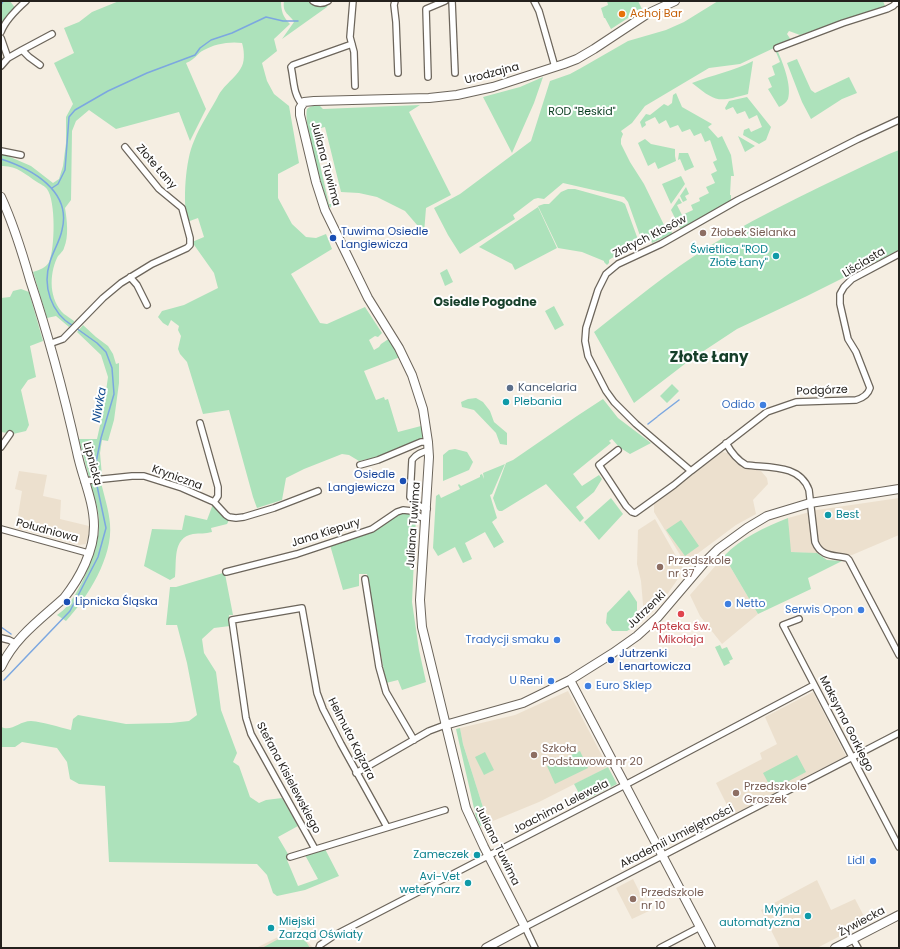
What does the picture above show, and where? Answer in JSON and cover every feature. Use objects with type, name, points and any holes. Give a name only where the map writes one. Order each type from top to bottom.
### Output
[{"type":"street","points":[[1,32],[18,8],[26,1]]},
{"type":"street","points":[[313,1],[315,3],[324,3],[328,1]]},
{"type":"street","points":[[354,1],[350,37],[354,52],[355,86]]},
{"type":"street","points":[[395,1],[398,73]]},
{"type":"street","points":[[428,77],[426,8],[445,1]]},
{"type":"street","points":[[452,1],[455,74]]},
{"type":"street","points":[[534,1],[539,11],[555,67]]},
{"type":"street","name":"Urodzajna","points":[[301,106],[314,101],[422,98],[457,95],[494,87],[555,67],[588,53],[647,14],[676,1]]},
{"type":"street","points":[[778,48],[843,23],[887,9],[898,1]]},
{"type":"street","points":[[1,66],[8,58],[52,34]]},
{"type":"street","points":[[1,38],[8,58]]},
{"type":"street","points":[[301,106],[296,93],[291,67],[293,64],[352,44]]},
{"type":"street","points":[[22,50],[40,65]]},
{"type":"street","name":"Juliana Tuwima","points":[[301,106],[300,115],[311,162],[325,210],[365,293],[399,348],[412,375],[423,410],[429,446],[427,509],[420,600],[422,627],[466,808],[488,856],[535,948]]},
{"type":"street","name":"Złotych Kłosów","points":[[691,471],[632,421],[614,402],[606,391],[588,356],[585,341],[586,328],[598,290],[606,274],[618,264],[661,244],[745,196],[899,120]]},
{"type":"street","name":"Złote Łany","points":[[50,344],[63,339],[103,298],[121,283],[152,264],[187,248],[191,242],[182,208],[159,189],[125,148]]},
{"type":"street","points":[[1,151],[21,156]]},
{"type":"street","name":"Lipnicka","points":[[1,197],[8,211],[19,243],[50,344],[69,415],[92,480],[91,501],[94,519],[93,536],[88,553],[76,581],[64,598],[24,633],[15,643],[1,666]]},
{"type":"street","name":"Liściasta","points":[[841,291],[852,279],[899,254]]},
{"type":"street","points":[[130,277],[137,286],[147,305]]},
{"type":"street","name":"Podgórze","points":[[618,450],[598,465],[626,506],[635,513],[674,485],[767,412],[781,406],[802,401],[856,400],[862,398],[869,392],[869,382],[856,352],[848,339],[840,304],[841,291]]},
{"type":"street","name":"Kryniczna","points":[[200,423],[218,487],[218,496],[214,502]]},
{"type":"street","points":[[1,447],[10,434]]},
{"type":"street","points":[[360,465],[378,460],[421,442],[429,446],[412,460],[410,497],[422,508],[427,509]]},
{"type":"street","points":[[726,444],[733,454],[746,465],[787,470],[802,477],[807,483],[815,542],[817,547],[825,555],[847,558],[849,560],[899,655]]},
{"type":"street","name":"Kryniczna","points":[[92,480],[144,476],[182,488],[214,502],[229,517],[240,518],[274,508],[318,491]]},
{"type":"street","name":"Jutrzenki","points":[[446,725],[523,704],[570,680],[613,653],[649,626],[670,604],[704,563],[730,540],[768,516],[810,502],[899,489]]},
{"type":"street","name":"Jana Kiepury","points":[[226,572],[297,554],[372,528],[397,512],[403,510],[412,511],[420,517],[426,518]]},
{"type":"street","name":"Południowa","points":[[1,529],[88,553]]},
{"type":"street","points":[[366,579],[379,667],[386,692],[414,740]]},
{"type":"street","name":"Helmuta Kajzara","points":[[302,608],[317,693],[323,709],[356,773],[387,827]]},
{"type":"street","name":"Stefana Kisielewskiego","points":[[302,608],[232,620],[246,718],[252,734],[315,849]]},
{"type":"street","name":"Maksyma Gorkiego","points":[[799,619],[783,625],[899,847]]},
{"type":"street","points":[[1,638],[15,643]]},
{"type":"street","points":[[570,680],[711,948]]},
{"type":"street","name":"Joachima Lelewela","points":[[319,948],[335,935],[625,785],[814,685]]},
{"type":"street","points":[[356,773],[429,731],[446,725]]},
{"type":"street","name":"Akademii Umiejętności","points":[[486,948],[899,733]]},
{"type":"street","points":[[290,857],[445,810]]},
{"type":"street","name":"Żywiecka","points":[[835,948],[899,915]]},
{"type":"street","points":[[660,948],[700,927]]},
{"type":"street","points":[[853,939],[858,948]]},
{"type":"shaded area","points":[[722,452],[728,453],[735,462],[742,467],[761,471],[767,478],[768,484],[753,500],[756,514],[736,525],[685,563],[654,512],[654,504]]},
{"type":"shaded area","points":[[19,471],[47,475],[43,496],[61,500],[60,519],[89,526],[86,544],[79,545],[16,528],[22,491],[15,489]]},
{"type":"shaded area","points":[[899,498],[899,535],[852,555],[790,552],[788,518],[817,510]]},
{"type":"shaded area","name":"Przedszkole nr 37","points":[[655,519],[684,570],[664,599],[647,618],[644,616],[641,581],[637,564],[638,530]]},
{"type":"shaded area","points":[[724,556],[758,614],[722,644],[700,616],[690,595]]},
{"type":"shaded area","name":"Szkoła Podstawowa nr 20","points":[[568,691],[608,767],[539,802],[488,823],[463,744],[460,728],[515,715]]},
{"type":"shaded area","points":[[813,692],[846,756],[732,815],[716,783],[762,759],[760,753],[777,744],[765,717]]},
{"type":"shaded area","name":"Przedszkole nr 10","points":[[633,879],[649,911],[632,919],[616,888]]},
{"type":"shaded area","points":[[817,880],[831,910],[855,899],[867,922],[817,948],[780,948],[761,910]]},
{"type":"shaded area","points":[[296,928],[313,948],[256,948]]},
{"type":"green space","points":[[1,1],[10,1],[16,9],[1,28]]},
{"type":"green space","points":[[119,1],[281,1],[283,14],[290,24],[274,39],[277,51],[262,63],[267,81],[274,94],[289,106],[299,163],[278,174],[278,198],[292,224],[306,237],[316,238],[326,234],[332,249],[291,274],[320,323],[327,324],[365,307],[382,333],[378,337],[375,336],[369,340],[374,350],[390,338],[400,357],[364,371],[376,400],[384,397],[385,400],[388,399],[398,432],[421,426],[423,439],[381,456],[359,461],[349,455],[342,454],[304,469],[286,478],[282,500],[257,508],[229,410],[203,414],[187,362],[180,354],[178,349],[181,336],[178,330],[179,326],[171,320],[168,326],[158,317],[162,311],[184,305],[218,288],[214,273],[192,242],[204,237],[198,218],[187,222],[185,203],[187,170],[191,149],[199,130],[220,92],[242,66],[244,54],[242,43],[227,43],[212,46],[202,51],[186,63],[206,109],[190,141],[179,112],[116,129],[89,110],[76,121],[72,131],[71,200],[65,208],[67,239],[66,244],[54,265],[52,279],[55,302],[64,314],[74,322],[69,327],[56,316],[47,318],[33,272],[46,266],[51,256],[54,225],[50,195],[45,187],[20,171],[11,167],[1,166],[1,153],[31,166],[53,183],[59,179],[63,166],[66,143],[66,117],[73,104],[54,63],[74,53],[64,28],[79,22],[92,12]]},
{"type":"green space","points":[[284,1],[308,1],[314,4],[328,4],[327,7],[282,39],[294,22],[284,9]]},
{"type":"green space","points":[[607,1],[638,1],[642,9],[611,29],[604,18],[601,8],[608,5]]},
{"type":"green space","name":"ROD \"Beskid\"","points":[[718,1],[883,1],[885,6],[800,35],[789,31],[787,34],[791,40],[740,64],[709,68],[645,106],[632,123],[621,131],[623,134],[621,144],[644,184],[666,229],[671,228],[672,234],[652,243],[651,240],[643,244],[628,202],[624,197],[563,183],[544,199],[534,199],[513,215],[515,219],[460,254],[434,208],[460,194],[531,141],[550,81],[570,74],[628,41],[666,30],[684,22]]},
{"type":"green space","points":[[776,52],[778,52],[782,62],[789,88],[788,99],[779,107],[768,89],[772,87],[768,78],[775,75],[772,66],[780,62]]},
{"type":"green space","points":[[797,59],[811,90],[815,93],[849,77],[857,93],[842,99],[811,119],[802,102],[787,63]]},
{"type":"green space","points":[[753,61],[748,94],[718,99],[707,94],[692,83],[738,68]]},
{"type":"green space","points":[[543,77],[534,103],[512,153],[483,97],[520,87]]},
{"type":"green space","points":[[676,93],[682,107],[712,124],[708,127],[718,138],[722,136],[731,155],[734,176],[731,176],[731,200],[681,230],[671,210],[679,198],[682,203],[677,205],[682,215],[693,210],[691,205],[700,201],[699,198],[709,193],[706,187],[715,183],[711,174],[717,171],[713,162],[717,160],[710,140],[705,142],[701,133],[694,136],[690,129],[682,132],[678,125],[670,128],[666,120],[659,124],[655,117],[645,122],[646,125],[642,128],[640,122],[646,114],[650,115],[664,104],[668,106],[672,103],[673,95]]},
{"type":"green space","points":[[747,97],[771,127],[766,140],[759,144],[743,135],[744,130],[749,128],[751,132],[762,127],[757,115],[749,119],[745,111],[737,114],[733,107],[726,110],[725,108],[729,101]]},
{"type":"green space","points":[[420,105],[409,112],[451,195],[426,208],[424,233],[405,211],[377,197],[359,193],[341,192],[325,127],[312,130],[329,204],[333,204],[330,208],[311,142],[308,128],[307,109],[315,106],[320,106],[323,109]]},
{"type":"green space","points":[[738,136],[755,146],[745,152]]},
{"type":"green space","points":[[645,139],[651,144],[675,149],[676,161],[658,169],[655,162],[648,166],[638,143]]},
{"type":"green space","points":[[899,150],[899,250],[737,329],[690,360],[634,403],[594,332],[650,288],[708,247],[752,221],[797,198]]},
{"type":"green space","points":[[679,153],[688,153],[694,167],[685,171],[680,159],[678,160]]},
{"type":"green space","points":[[681,176],[685,184],[671,204],[662,184]]},
{"type":"green space","points":[[686,187],[689,194],[685,196],[687,200],[683,202],[680,196]]},
{"type":"green space","points":[[568,189],[575,189],[625,204],[640,245],[612,258],[609,260],[607,265],[604,261],[582,252],[558,248],[538,206],[549,204],[561,192]]},
{"type":"green space","points":[[538,207],[557,248],[515,270],[512,264],[479,247]]},
{"type":"green space","points":[[447,269],[453,282],[445,286],[440,273]]},
{"type":"green space","points":[[21,289],[29,292],[43,341],[30,346],[36,377],[28,380],[21,390],[29,425],[26,431],[13,434],[1,432],[1,298],[10,297],[13,291]]},
{"type":"green space","points":[[554,306],[564,325],[555,330],[545,311]]},
{"type":"green space","points":[[83,325],[108,346],[113,354],[116,364],[119,363],[119,383],[114,420],[108,441],[102,440],[100,453],[102,476],[91,478],[89,477],[79,439],[97,439],[108,377],[101,355],[77,332]]},
{"type":"green space","points":[[672,384],[679,391],[667,403],[660,396]]},
{"type":"green space","points":[[476,398],[483,402],[490,411],[494,422],[507,433],[507,445],[500,444],[496,433],[474,410],[462,407],[461,402]]},
{"type":"green space","points":[[603,399],[618,418],[651,443],[630,454],[619,447],[612,439],[609,441],[611,443],[573,474],[582,486],[599,475],[602,479],[594,492],[576,507],[584,518],[580,522],[546,484],[502,511],[499,511],[493,498],[506,463],[513,460]]},
{"type":"green space","points":[[455,449],[467,452],[473,462],[469,470],[443,481],[443,455],[449,450]]},
{"type":"green space","points":[[505,464],[492,494],[490,495],[497,518],[492,522],[504,542],[494,548],[485,532],[465,543],[472,559],[463,563],[455,547],[438,556],[433,548],[436,496],[439,494],[441,498],[460,489],[459,484],[461,486],[480,477],[482,474],[484,479],[483,473]]},
{"type":"green space","points":[[101,482],[108,508],[110,524],[110,537],[107,550],[97,576],[83,600],[66,621],[57,615],[67,606],[79,588],[90,565],[97,542],[99,517],[90,483]]},
{"type":"green space","points":[[611,498],[623,514],[599,540],[584,522]]},
{"type":"green space","points":[[213,504],[229,520],[227,524],[211,528],[212,532],[193,534],[186,536],[182,540],[177,551],[175,577],[170,580],[144,566],[152,529],[182,530],[185,515],[207,520]]},
{"type":"green space","points":[[404,513],[411,514],[416,517],[412,602],[419,650],[426,682],[402,690],[398,680],[386,683],[367,574],[359,574],[359,586],[343,590],[330,545],[373,531]]},
{"type":"green space","points":[[788,518],[791,552],[817,553],[827,560],[842,561],[808,578],[811,589],[758,614],[724,556],[746,538]]},
{"type":"green space","points":[[681,520],[699,546],[685,556],[666,530]]},
{"type":"green space","points":[[223,573],[223,575],[225,574],[233,615],[229,615],[230,626],[214,628],[202,639],[204,653],[216,672],[221,710],[237,753],[233,762],[239,766],[250,797],[259,803],[266,800],[282,798],[298,826],[278,837],[288,854],[287,860],[298,886],[318,879],[305,855],[325,849],[339,876],[305,890],[277,896],[273,893],[267,875],[257,864],[109,862],[105,786],[79,784],[70,779],[67,762],[57,748],[22,742],[15,747],[1,747],[1,727],[9,728],[27,721],[41,722],[71,730],[73,719],[78,715],[126,724],[189,721],[197,715],[187,663],[177,625],[166,625],[170,587],[176,587]]},
{"type":"green space","points":[[629,590],[637,602],[637,625],[627,631],[612,631],[606,623],[607,613]]},
{"type":"green space","points":[[720,645],[722,649],[727,647],[733,659],[729,661],[730,663],[724,666],[715,647]]},
{"type":"green space","points":[[460,728],[463,744],[488,823],[480,826],[476,817],[456,729]]},
{"type":"green space","points":[[580,751],[588,768],[555,784],[547,766]]},
{"type":"green space","points":[[485,752],[494,770],[484,775],[475,757]]},
{"type":"green space","points":[[797,755],[806,772],[772,790],[763,773]]},
{"type":"green space","points":[[608,767],[617,784],[583,801],[574,784]]},
{"type":"green space","points":[[295,930],[298,936],[305,940],[310,948],[262,948]]},
{"type":"waterway","points":[[1,5],[3,1]]},
{"type":"waterway","points":[[52,188],[58,184],[65,170],[69,117],[75,110],[108,91],[147,73],[195,55],[200,48],[211,40],[232,33],[266,17],[283,21],[298,21]]},
{"type":"waterway","name":"Niwka","points":[[1,159],[13,163],[37,176],[55,193],[61,204],[64,216],[62,230],[51,258],[47,280],[50,298],[54,306],[65,321],[73,326]]},
{"type":"waterway","name":"Niwka","points":[[76,328],[97,343],[106,352],[112,368],[114,394],[101,438],[94,472],[95,477]]},
{"type":"waterway","points":[[658,416],[679,400]]},
{"type":"waterway","points":[[648,424],[657,417]]},
{"type":"waterway","name":"Niwka","points":[[4,680],[70,611],[98,557],[106,528],[96,481]]},
{"type":"waterway","points":[[1,627],[11,634]]},
{"type":"place","name":"Achoj Bar","points":[[622,14]]},
{"type":"place","name":"Żłobek Sielanka","points":[[703,233]]},
{"type":"place","name":"Tuwima Osiedle Langiewicza","points":[[333,238]]},
{"type":"place","name":"Świetlica \"ROD Złote Łany\"","points":[[776,256]]},
{"type":"place","name":"Kancelaria","points":[[510,388]]},
{"type":"place","name":"Plebania","points":[[506,402]]},
{"type":"place","name":"Odido","points":[[763,405]]},
{"type":"place","name":"Osiedle Langiewicza","points":[[403,481]]},
{"type":"place","name":"Best","points":[[828,515]]},
{"type":"place","name":"Przedszkole nr 37","points":[[660,567]]},
{"type":"place","name":"Lipnicka Śląska","points":[[67,602]]},
{"type":"place","name":"Netto","points":[[728,604]]},
{"type":"place","name":"Serwis Opon","points":[[861,610]]},
{"type":"place","name":"Apteka św. Mikołaja","points":[[681,614]]},
{"type":"place","name":"Tradycji smaku","points":[[557,640]]},
{"type":"place","name":"Jutrzenki Lenartowicza","points":[[611,660]]},
{"type":"place","name":"U Reni","points":[[551,681]]},
{"type":"place","name":"Euro Sklep","points":[[588,686]]},
{"type":"place","name":"Szkoła Podstawowa nr 20","points":[[534,755]]},
{"type":"place","name":"Przedszkole Groszek","points":[[736,793]]},
{"type":"place","name":"Zameczek","points":[[477,855]]},
{"type":"place","name":"Lidl","points":[[873,861]]},
{"type":"place","name":"Avi-Vet weterynarz","points":[[468,883]]},
{"type":"place","name":"Przedszkole nr 10","points":[[633,899]]},
{"type":"place","name":"Myjnia automatyczna","points":[[808,916]]},
{"type":"place","name":"Miejski Zarząd Oświaty","points":[[271,928]]},
{"type":"district","name":"Osiedle Pogodne","points":[[485,303]]},
{"type":"district","name":"Złote Łany","points":[[709,358]]}]
